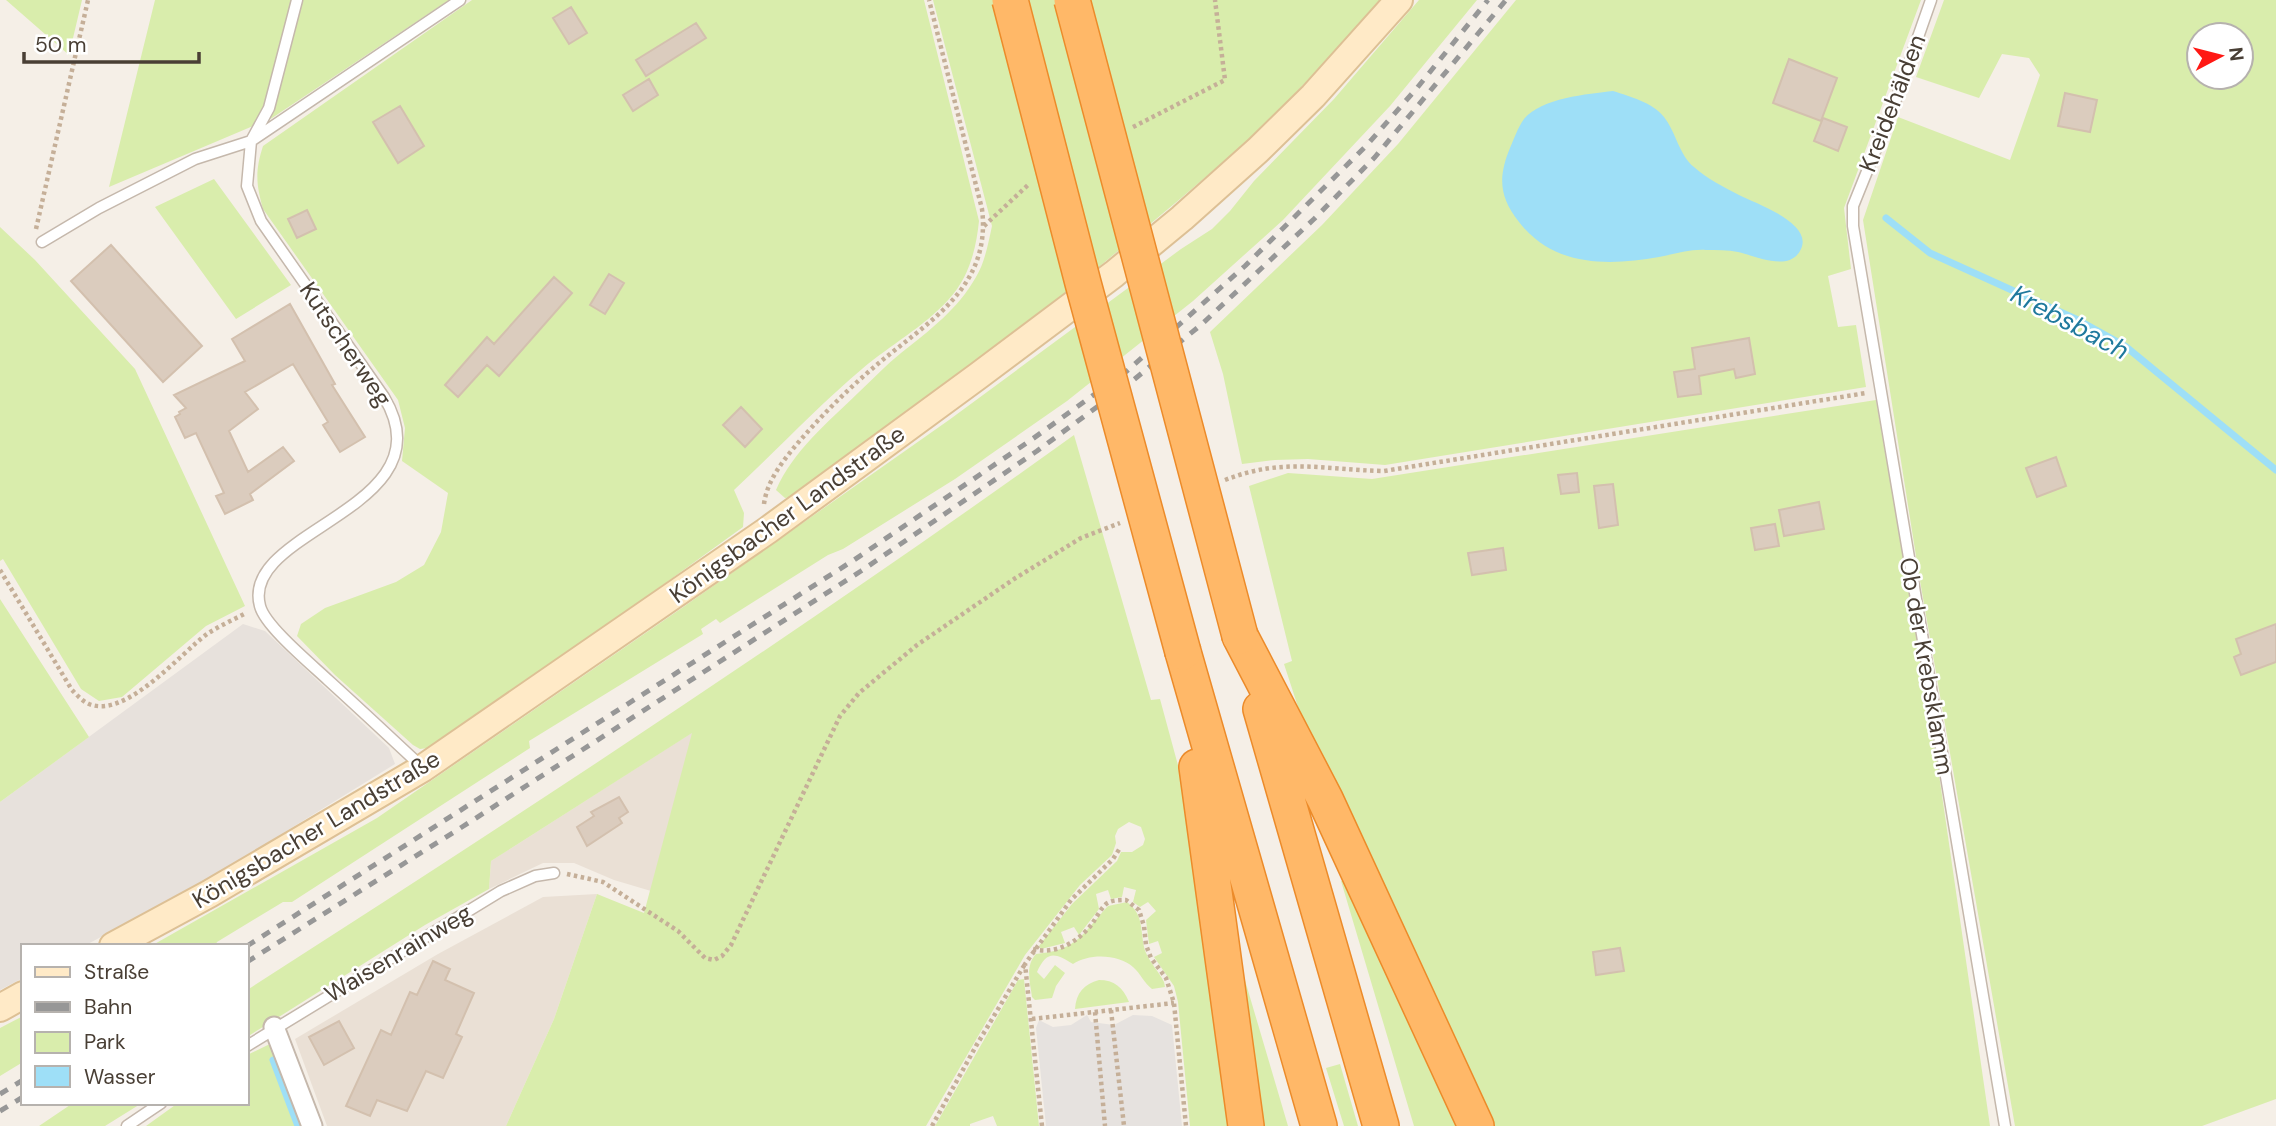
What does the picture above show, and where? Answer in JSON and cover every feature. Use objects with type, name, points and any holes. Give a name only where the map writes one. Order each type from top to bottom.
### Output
[{"type":"highway","points":[[1010,0],[1183,652],[1320,1126]]},
{"type":"highway","points":[[1072,0],[1240,636],[1381,1126]]},
{"type":"highway","points":[[1240,636],[1325,799],[1476,1126]]},
{"type":"highway","points":[[1183,652],[1246,1126]]},
{"type":"main road","name":"Königsbacher Landstraße","points":[[117,944],[209,894],[423,768],[768,530],[1052,321],[1182,218],[1258,150],[1313,96],[1399,0]]},
{"type":"main road","points":[[0,1008],[21,996]]},
{"type":"street","points":[[274,1027],[312,1126]]},
{"type":"lane","name":"Kutscherweg","points":[[260,606],[260,586],[265,570],[285,552],[353,505],[375,485],[387,471],[395,453],[397,437],[392,410],[261,221],[247,186],[251,141],[269,108],[297,0]]},
{"type":"lane","points":[[42,242],[99,208],[195,159],[251,141],[460,0]]},
{"type":"lane","name":"Kreidehälden","points":[[1853,206],[1931,0]]},
{"type":"lane","name":"Ob der Krebsklamm","points":[[1853,206],[1855,239],[2005,1126]]},
{"type":"lane","points":[[260,606],[280,635],[423,768]]},
{"type":"lane","name":"Waisenrainweg","points":[[248,1045],[501,891],[535,876],[554,873]]},
{"type":"lane","points":[[127,1126],[158,1105]]},
{"type":"path","points":[[42,242],[36,228],[88,0]]},
{"type":"path","points":[[768,530],[764,507],[766,493],[789,454],[808,431],[873,368],[949,306],[961,291],[978,260],[984,226],[982,209],[929,0]]},
{"type":"path","points":[[0,570],[72,690],[91,705],[101,706],[128,699],[209,633],[260,606]]},
{"type":"path","points":[[932,1126],[1033,949],[1071,900],[1113,859],[1120,848]]},
{"type":"path","points":[[1033,949],[1041,951],[1064,947],[1083,935],[1105,904],[1126,900],[1139,910],[1146,945],[1151,958],[1166,978],[1174,1003],[1186,1126]]},
{"type":"path","points":[[1025,964],[1042,1126]]},
{"type":"path","points":[[1032,1019],[1174,1003]]},
{"type":"path","points":[[1111,1010],[1124,1126]]},
{"type":"path","points":[[1095,1012],[1105,1126]]},
{"type":"shaded area","points":[[243,624],[265,631],[389,748],[395,764],[197,886],[88,944],[21,944],[21,979],[0,990],[0,802]]},
{"type":"shaded area","points":[[693,732],[651,891],[614,880],[574,863],[543,863],[489,889],[491,861]]},
{"type":"shaded area","points":[[597,894],[554,1019],[506,1126],[327,1126],[295,1039],[438,954],[543,897]]},
{"type":"shaded area","points":[[1087,1015],[1091,1022],[1114,1025],[1133,1015],[1152,1016],[1172,1025],[1182,1126],[1046,1126],[1036,1028],[1039,1020],[1053,1027],[1071,1025]]},
{"type":"green space","points":[[6,0],[82,0],[69,55]]},
{"type":"green space","points":[[155,0],[449,0],[272,118],[109,187]]},
{"type":"green space","points":[[472,0],[924,0],[979,221],[970,263],[962,282],[949,299],[846,383],[734,490],[744,513],[743,527],[577,647],[428,748],[420,749],[335,675],[297,636],[301,624],[325,608],[396,582],[424,565],[441,532],[448,493],[402,461],[405,428],[398,400],[263,209],[258,170],[263,146]]},
{"type":"green space","points":[[933,0],[1384,0],[1259,131],[1045,312],[792,497],[785,498],[776,490],[792,462],[823,426],[952,309],[969,289],[986,253],[992,226]]},
{"type":"green space","points":[[1419,0],[1477,0],[1390,106],[1283,220],[1193,301],[1067,401],[955,479],[843,549],[828,555],[720,623],[716,619],[701,629],[703,634],[529,741],[530,748],[292,902],[283,902],[216,944],[155,944],[377,818],[949,420],[1212,229],[1254,181],[1334,99]]},
{"type":"green space","points":[[1516,0],[1921,0],[1844,208],[1851,269],[1828,276],[1838,327],[1856,325],[1866,387],[1385,465],[1308,459],[1242,464],[1223,374],[1210,332],[1322,225],[1398,144]]},
{"type":"green space","points":[[1944,0],[2276,0],[2276,1099],[2202,1126],[2015,1126],[1919,575],[1863,220],[1898,117],[2010,160],[2040,75],[2029,58],[2002,54],[1979,98],[1916,77]]},
{"type":"green space","points":[[214,179],[291,285],[236,319],[155,207]]},
{"type":"green space","points":[[0,227],[35,260],[135,369],[245,606],[206,626],[122,697],[99,701],[81,689],[3,559],[0,561]]},
{"type":"green space","points":[[1876,400],[1927,692],[1990,1126],[1487,1126],[1300,713],[1284,664],[1292,661],[1249,486],[1288,473],[1372,479]]},
{"type":"green space","points":[[1074,435],[1151,700],[1160,699],[1182,780],[1237,1126],[1190,1126],[1178,1002],[1174,986],[1154,957],[1162,953],[1158,941],[1149,944],[1146,920],[1156,911],[1148,902],[1140,907],[1133,902],[1136,890],[1124,887],[1122,897],[1111,899],[1108,890],[1096,894],[1099,909],[1079,935],[1074,927],[1061,932],[1065,943],[1041,949],[1039,946],[1072,904],[1117,861],[1121,852],[1132,852],[1143,845],[1145,839],[1141,827],[1129,822],[1118,829],[1112,855],[1080,885],[1025,955],[926,1126],[506,1126],[554,1019],[597,894],[644,913],[692,733],[491,861],[489,889],[425,925],[248,1036],[248,989],[664,718]]},
{"type":"green space","points":[[0,599],[89,737],[0,802]]},
{"type":"green space","points":[[1347,880],[1465,1126],[1414,1126],[1341,881]]},
{"type":"green space","points":[[1127,902],[1140,919],[1146,953],[1165,987],[1152,989],[1133,967],[1120,959],[1104,956],[1087,958],[1073,964],[1052,956],[1044,960],[1037,972],[1044,979],[1055,965],[1065,973],[1052,998],[1035,1000],[1032,997],[1029,974],[1030,964],[1036,954],[1061,949],[1070,944],[1085,932],[1108,906]]},
{"type":"green space","points":[[1239,960],[1288,1126],[1254,1126]]},
{"type":"green space","points":[[1024,979],[1039,1126],[997,1126],[993,1116],[970,1126],[935,1126],[1018,980]]},
{"type":"green space","points":[[1099,980],[1117,985],[1129,1002],[1075,1009],[1082,990]]},
{"type":"green space","points":[[21,1017],[21,1063],[0,1076],[0,1028]]},
{"type":"green space","points":[[274,1042],[306,1126],[146,1126],[175,1105],[248,1105],[248,1055]]},
{"type":"green space","points":[[1340,1064],[1358,1126],[1344,1126],[1326,1068]]},
{"type":"green space","points":[[70,1105],[139,1105],[105,1126],[39,1126]]},
{"type":"water","points":[[1613,91],[1654,107],[1668,123],[1689,162],[1704,175],[1770,209],[1791,223],[1803,240],[1796,256],[1781,262],[1734,251],[1700,250],[1640,260],[1602,262],[1565,255],[1548,248],[1533,237],[1507,204],[1502,178],[1506,158],[1520,126],[1524,119],[1542,106],[1578,96]]},
{"type":"building","points":[[571,7],[587,33],[569,44],[553,18]]},
{"type":"building","points":[[696,23],[706,38],[646,76],[636,60]]},
{"type":"building","points":[[1789,59],[1837,78],[1821,121],[1773,103]]},
{"type":"building","points":[[649,79],[658,95],[633,111],[623,95]]},
{"type":"building","points":[[2065,93],[2097,100],[2090,132],[2058,126]]},
{"type":"building","points":[[400,106],[424,146],[398,163],[373,122]]},
{"type":"building","points":[[1823,118],[1847,127],[1838,151],[1814,141]]},
{"type":"building","points":[[307,210],[316,229],[297,238],[288,219]]},
{"type":"building","points":[[111,245],[202,346],[163,382],[71,281]]},
{"type":"building","points":[[609,274],[624,283],[605,314],[590,305]]},
{"type":"building","points":[[554,277],[572,293],[499,376],[487,365],[458,397],[445,385],[487,337],[494,344]]},
{"type":"building","points":[[290,304],[335,384],[332,385],[365,437],[340,452],[323,425],[328,422],[293,364],[245,392],[258,409],[229,431],[248,472],[283,447],[294,461],[250,494],[253,500],[225,514],[216,496],[224,493],[196,433],[185,438],[175,417],[186,408],[174,395],[245,361],[232,339]]},
{"type":"building","points":[[1749,338],[1755,374],[1736,378],[1734,369],[1699,376],[1701,394],[1678,397],[1674,372],[1695,369],[1692,348]]},
{"type":"building","points":[[741,407],[762,429],[745,447],[723,425]]},
{"type":"building","points":[[2056,457],[2066,486],[2037,497],[2026,468]]},
{"type":"building","points":[[1577,473],[1579,492],[1561,494],[1558,475]]},
{"type":"building","points":[[1613,484],[1618,525],[1599,528],[1594,486]]},
{"type":"building","points":[[1819,502],[1824,529],[1784,536],[1779,510]]},
{"type":"building","points":[[1775,524],[1779,546],[1755,550],[1751,528]]},
{"type":"building","points":[[1503,548],[1506,570],[1472,575],[1468,553]]},
{"type":"building","points":[[2276,624],[2276,662],[2241,675],[2234,657],[2241,654],[2236,639]]},
{"type":"building","points":[[619,797],[628,812],[619,818],[622,823],[587,846],[577,827],[594,816],[591,812]]},
{"type":"building","points":[[1620,948],[1624,971],[1596,975],[1593,952]]},
{"type":"building","points":[[433,961],[450,969],[445,980],[474,993],[456,1034],[462,1037],[443,1078],[426,1071],[407,1111],[377,1100],[370,1116],[346,1106],[381,1030],[391,1035],[410,992],[417,995]]},
{"type":"building","points":[[339,1021],[354,1048],[324,1065],[309,1037]]},
{"type":"waterway","name":"Krebsbach","points":[[1886,218],[1930,253],[2078,320],[2125,346],[2276,470]]},
{"type":"waterway","points":[[273,1060],[298,1126]]},
{"type":"railway","points":[[248,945],[854,560],[1127,371],[1245,266],[1366,146],[1488,0]]},
{"type":"railway","points":[[248,961],[861,571],[1037,451],[1131,382],[1202,324],[1314,219],[1375,157],[1506,0]]},
{"type":"railway","points":[[0,1094],[21,1081]]},
{"type":"railway","points":[[0,1111],[21,1098]]}]
